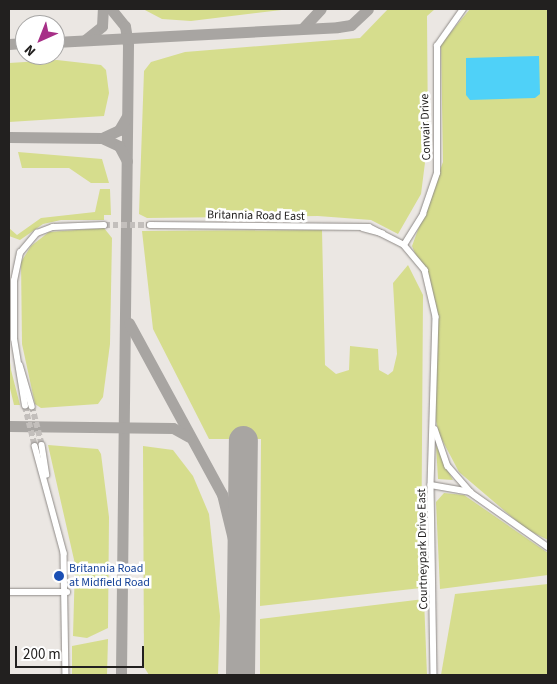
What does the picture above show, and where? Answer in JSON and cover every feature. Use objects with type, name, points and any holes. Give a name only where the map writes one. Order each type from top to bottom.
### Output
[{"type":"street","name":"Convair Drive","points":[[404,245],[426,209],[437,173],[437,46],[462,9]]},
{"type":"street","points":[[25,406],[18,357],[14,281],[20,254],[37,233],[53,227],[104,224]]},
{"type":"street","name":"Britannia Road East","points":[[150,225],[363,228],[382,233],[404,245],[425,270],[435,302],[433,423]]},
{"type":"street","points":[[18,357],[32,406]]},
{"type":"street","points":[[433,423],[448,466],[470,492],[548,547]]},
{"type":"street","name":"Courtneypark Drive East","points":[[433,423],[431,485],[434,675]]},
{"type":"street","points":[[39,446],[64,553],[67,592],[66,675]]},
{"type":"street","points":[[431,485],[470,492]]},
{"type":"street","points":[[9,592],[67,592]]},
{"type":"green space","points":[[143,9],[290,9],[191,21],[162,19]]},
{"type":"green space","points":[[388,9],[435,9],[427,16],[428,139],[421,194],[398,234],[371,220],[318,216],[147,218],[139,214],[144,71],[151,62],[185,52],[360,38]]},
{"type":"green space","points":[[470,9],[548,9],[548,540],[526,529],[459,472],[439,434],[433,408],[436,304],[412,246],[443,162],[441,44]]},
{"type":"green space","points":[[65,61],[101,65],[106,70],[109,93],[104,116],[9,122],[9,63],[15,63],[15,65],[65,65]]},
{"type":"green space","points":[[18,152],[102,159],[109,183],[91,183],[69,168],[22,168]]},
{"type":"green space","points":[[100,189],[110,189],[111,215],[104,215],[104,220],[61,220],[43,224],[20,240],[9,236],[9,228],[17,235],[41,218],[95,212]]},
{"type":"green space","points":[[104,228],[112,238],[110,344],[103,397],[98,404],[41,408],[35,404],[22,344],[21,262],[31,246],[49,232]]},
{"type":"green space","points":[[322,230],[325,365],[336,374],[349,370],[350,346],[378,349],[379,370],[388,375],[393,371],[397,354],[393,283],[408,265],[423,295],[421,588],[260,606],[261,439],[209,439],[153,329],[142,231]]},
{"type":"green space","points":[[9,354],[20,405],[14,405],[9,384]]},
{"type":"green space","points":[[48,445],[98,449],[101,454],[109,517],[108,628],[87,638],[73,636],[75,564]]},
{"type":"green space","points":[[436,445],[446,467],[453,480],[438,479]]},
{"type":"green space","points":[[143,446],[173,450],[193,476],[209,514],[220,616],[218,675],[149,675],[144,667]]},
{"type":"green space","points":[[444,493],[464,495],[548,553],[548,575],[440,589],[436,502]]},
{"type":"green space","points":[[548,584],[548,675],[441,675],[455,594]]},
{"type":"green space","points":[[424,599],[427,675],[260,675],[260,619]]},
{"type":"green space","points":[[108,639],[107,675],[72,675],[72,646]]},
{"type":"water","points":[[539,56],[540,94],[535,98],[470,100],[466,95],[466,58]]},
{"type":"taxiway","points":[[85,40],[102,26],[103,9]]},
{"type":"taxiway","points":[[111,9],[125,26],[128,45],[121,675]]},
{"type":"taxiway","points":[[303,28],[321,9]]},
{"type":"taxiway","points":[[65,41],[338,27],[351,25],[368,9]]},
{"type":"taxiway","points":[[9,44],[15,44]]},
{"type":"taxiway","points":[[9,137],[102,138],[119,130],[127,116]]},
{"type":"taxiway","points":[[102,138],[119,146],[127,161]]},
{"type":"taxiway","points":[[129,323],[222,494],[241,572]]},
{"type":"taxiway","points":[[9,426],[173,428],[189,437]]},
{"type":"runway","points":[[240,675],[243,440]]},
{"type":"tunnel","points":[[104,225],[150,225]]},
{"type":"tunnel","points":[[25,406],[35,446]]},
{"type":"tunnel","points":[[32,406],[42,445]]},
{"type":"place","name":"Britannia Road at Midfield Road","points":[[59,576]]}]
